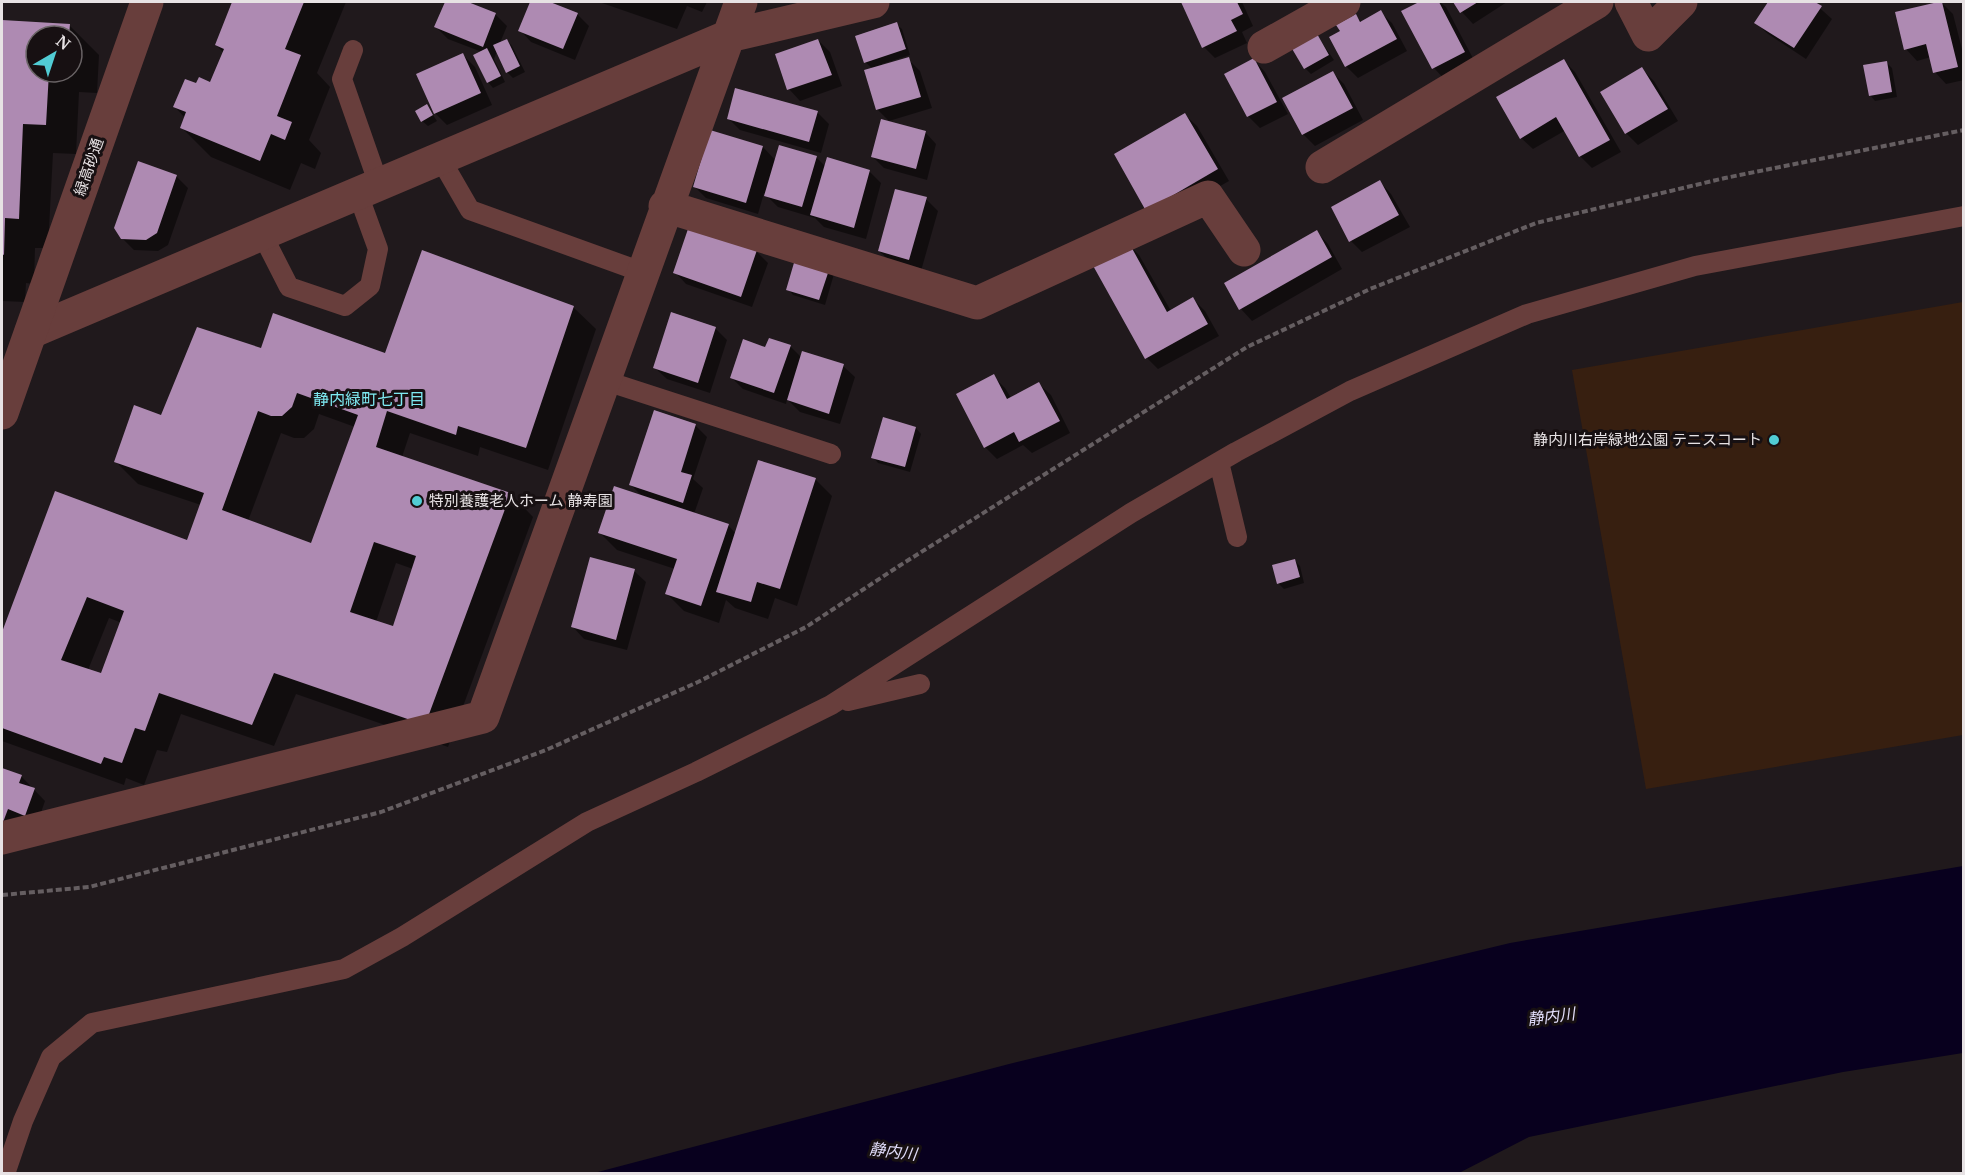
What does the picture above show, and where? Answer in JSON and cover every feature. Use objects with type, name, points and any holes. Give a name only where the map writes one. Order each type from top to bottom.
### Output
[{"type":"street","name":"緑高砂通","points":[[2,413],[16,337],[147,2]]},
{"type":"street","points":[[2,838],[483,717],[665,207],[741,2]]},
{"type":"street","points":[[16,337],[369,190],[729,36],[873,2]]},
{"type":"street","points":[[1264,47],[1344,2]]},
{"type":"street","points":[[1322,167],[1597,2]]},
{"type":"street","points":[[1631,2],[1648,35],[1681,2]]},
{"type":"street","points":[[665,207],[976,303],[1208,197],[1244,250]]},
{"type":"lane","points":[[262,234],[289,287],[345,306],[370,286],[378,249],[369,190],[342,79],[353,50]]},
{"type":"lane","points":[[440,158],[470,210],[642,272]]},
{"type":"lane","points":[[4,1173],[51,1058],[92,1023],[344,969],[402,937],[587,822],[696,772],[831,705],[1131,513],[1350,391],[1527,314],[1695,266],[1964,216]]},
{"type":"lane","points":[[603,380],[831,454]]},
{"type":"lane","points":[[1219,462],[1238,537]]},
{"type":"lane","points":[[831,705],[920,684]]},
{"type":"path","points":[[2,895],[89,887],[381,812],[546,750],[698,682],[806,627],[1247,347],[1370,289],[1536,223],[1725,178],[1964,130]]},
{"type":"shaded area","points":[[1963,302],[1963,735],[1646,789],[1572,370]]},
{"type":"water","name":"静内川","points":[[1963,866],[1963,1053],[1843,1072],[1529,1137],[1459,1173],[594,1173],[1009,1064],[1510,943]]},
{"type":"building","points":[[232,2],[304,2],[285,49],[301,55],[277,116],[292,122],[285,140],[271,134],[260,161],[180,128],[186,112],[173,107],[185,79],[196,83],[199,77],[210,82],[224,49],[215,45]]},
{"type":"building","points":[[445,2],[468,2],[496,13],[483,47],[434,27]]},
{"type":"building","points":[[530,2],[550,2],[578,13],[563,49],[518,31]]},
{"type":"building","points":[[1181,2],[1237,2],[1243,14],[1231,20],[1237,31],[1202,48]]},
{"type":"building","points":[[1419,2],[1439,2],[1465,52],[1432,69],[1401,11]]},
{"type":"building","points":[[1453,2],[1478,2],[1460,13]]},
{"type":"building","points":[[1768,2],[1815,2],[1822,6],[1794,48],[1754,23]]},
{"type":"building","points":[[1942,2],[1958,67],[1933,73],[1926,44],[1904,50],[1895,12]]},
{"type":"building","points":[[1381,10],[1397,39],[1345,67],[1329,37],[1340,31],[1336,25],[1356,14],[1360,22]]},
{"type":"building","points":[[2,20],[70,24],[24,24],[24,84],[48,84],[46,125],[23,124],[19,219],[5,218],[4,255],[2,254]]},
{"type":"building","points":[[897,22],[906,49],[864,63],[855,36]]},
{"type":"building","points":[[1316,32],[1329,55],[1304,69],[1291,47]]},
{"type":"building","points":[[507,39],[520,66],[506,73],[493,45]]},
{"type":"building","points":[[818,39],[832,75],[787,90],[775,54]]},
{"type":"building","points":[[487,48],[501,76],[487,83],[473,55]]},
{"type":"building","points":[[463,53],[481,93],[434,114],[416,74]]},
{"type":"building","points":[[909,57],[921,97],[876,110],[864,70]]},
{"type":"building","points":[[1254,58],[1277,102],[1247,117],[1224,74]]},
{"type":"building","points":[[1564,59],[1610,140],[1579,157],[1556,117],[1520,139],[1496,97]]},
{"type":"building","points":[[1887,61],[1892,92],[1869,96],[1863,65]]},
{"type":"building","points":[[1642,67],[1668,109],[1625,134],[1600,92]]},
{"type":"building","points":[[1333,71],[1353,108],[1302,135],[1282,98]]},
{"type":"building","points":[[735,88],[818,111],[809,142],[727,119]]},
{"type":"building","points":[[427,104],[433,115],[421,122],[415,111]]},
{"type":"building","points":[[1185,113],[1218,169],[1146,211],[1114,154]]},
{"type":"building","points":[[881,119],[926,131],[916,169],[871,157]]},
{"type":"building","points":[[710,130],[763,146],[746,203],[693,187]]},
{"type":"building","points":[[779,145],[817,156],[802,207],[764,196]]},
{"type":"building","points":[[827,157],[870,170],[854,228],[810,215]]},
{"type":"building","points":[[138,161],[177,175],[157,233],[146,240],[121,239],[114,228]]},
{"type":"building","points":[[1380,180],[1399,215],[1349,242],[1331,207]]},
{"type":"building","points":[[895,189],[927,197],[909,260],[878,251]]},
{"type":"building","points":[[689,226],[757,250],[741,297],[673,273]]},
{"type":"building","points":[[1317,230],[1332,257],[1239,310],[1224,283]]},
{"type":"building","points":[[1128,241],[1167,312],[1193,297],[1208,324],[1145,359],[1091,262]]},
{"type":"building","name":"特別養護老人ホーム 静寿園","points":[[422,250],[574,306],[526,448],[458,426],[456,435],[387,411],[376,447],[511,493],[425,725],[274,673],[252,725],[159,693],[145,731],[135,728],[122,763],[104,757],[101,764],[2,728],[2,632],[55,491],[187,540],[204,493],[114,462],[134,405],[161,415],[197,327],[261,348],[273,313],[385,353]],"holes":[[[297,393],[358,415],[311,543],[222,510],[258,411],[271,416],[282,416],[292,407]],[[374,542],[416,556],[393,626],[350,612]],[[87,597],[124,611],[101,673],[61,660]]]},
{"type":"building","points":[[796,256],[830,267],[819,300],[786,290]]},
{"type":"building","points":[[671,312],[716,327],[698,383],[653,368]]},
{"type":"building","points":[[769,338],[791,345],[774,393],[730,378],[743,339],[765,347]]},
{"type":"building","points":[[802,351],[844,364],[829,414],[787,400]]},
{"type":"building","points":[[994,374],[1007,399],[1039,382],[1060,421],[1019,442],[1014,432],[984,448],[956,394]]},
{"type":"building","points":[[654,410],[696,424],[681,472],[692,475],[683,503],[629,485]]},
{"type":"building","points":[[883,417],[916,427],[905,467],[871,458]]},
{"type":"building","points":[[758,460],[816,478],[780,589],[757,582],[751,602],[716,592]]},
{"type":"building","points":[[614,486],[729,524],[701,606],[665,594],[677,559],[598,533]]},
{"type":"building","points":[[590,557],[635,569],[616,640],[571,627]]},
{"type":"building","points":[[1295,559],[1300,577],[1277,584],[1272,565]]},
{"type":"building","points":[[2,768],[22,775],[19,783],[35,788],[25,816],[8,809],[2,825]]},
{"type":"place","name":"静内川右岸緑地公園 テニスコート","points":[[1774,440]]},
{"type":"place","name":"特別養護老人ホーム 静寿園","points":[[417,501]]},
{"type":"district","name":"静内緑町七丁目","points":[[369,399]]}]
